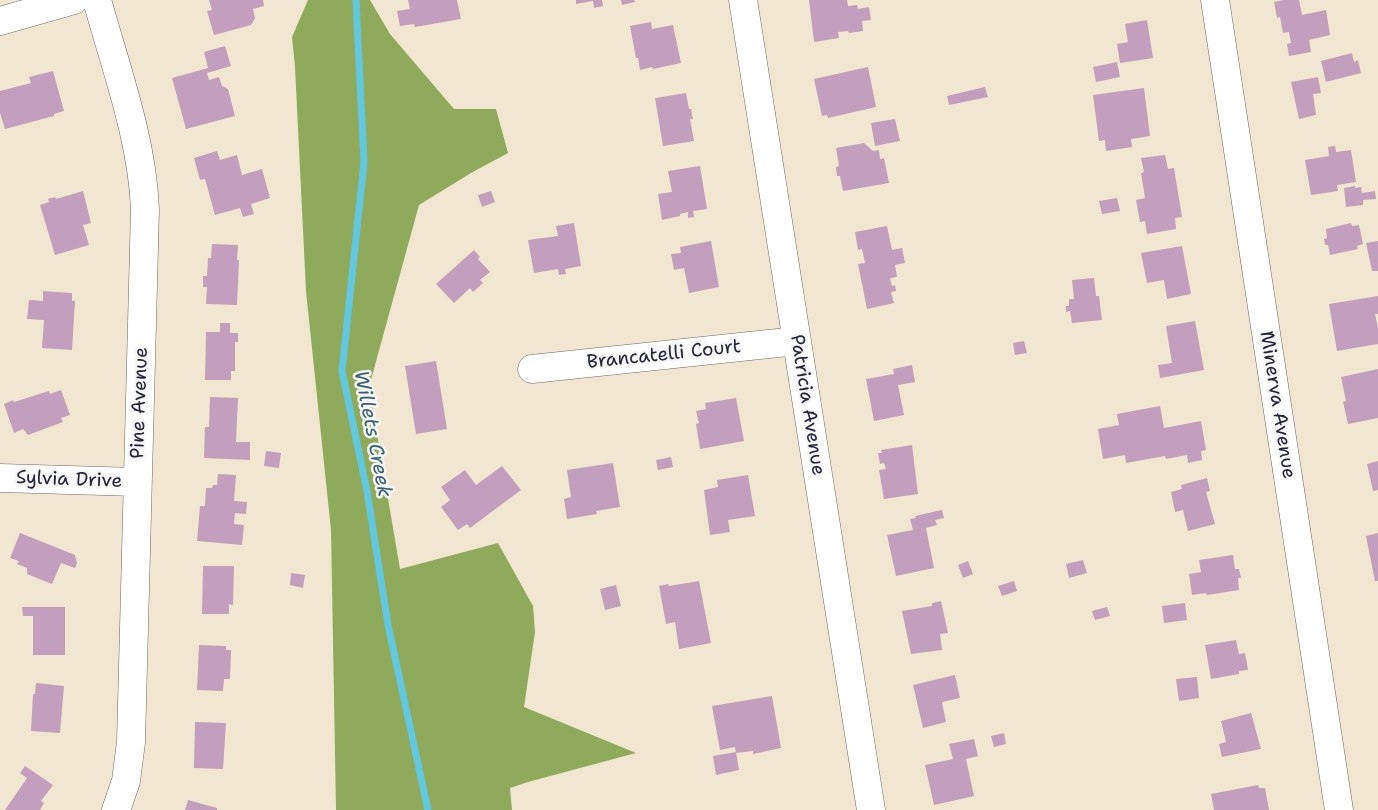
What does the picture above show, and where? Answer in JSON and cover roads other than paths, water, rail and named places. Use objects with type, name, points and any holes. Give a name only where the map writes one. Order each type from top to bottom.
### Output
[{"type":"street","points":[[0,21],[74,0]]},
{"type":"street","name":"Pine Avenue","points":[[97,0],[135,135],[144,185],[145,209],[131,742],[126,781],[116,810]]},
{"type":"street","name":"Patricia Avenue","points":[[743,0],[871,810]]},
{"type":"street","name":"Minerva Avenue","points":[[1215,0],[1339,810]]},
{"type":"street","name":"Brancatelli Court","points":[[532,369],[797,341]]},
{"type":"street","name":"Sylvia Drive","points":[[0,478],[137,482]]},
{"type":"waterway","name":"Willets Creek","points":[[356,0],[364,162],[342,371],[367,491],[388,625],[428,810]]}]
